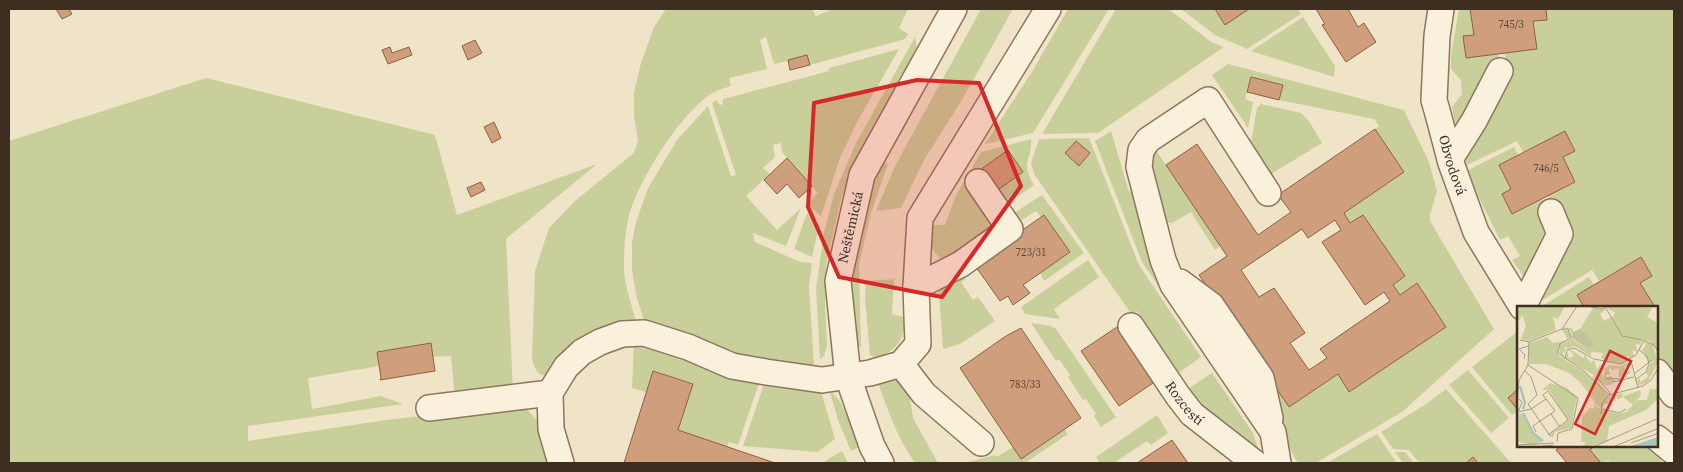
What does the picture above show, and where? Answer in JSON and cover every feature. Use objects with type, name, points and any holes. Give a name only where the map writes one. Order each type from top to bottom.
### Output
[{"type":"street","name":"Neštěmická","points":[[881,463],[872,446],[848,377],[838,281],[862,174],[954,9]]},
{"type":"street","points":[[561,463],[552,428],[550,393],[566,367],[582,352],[600,342],[622,334],[644,333],[688,347],[732,366],[822,380],[848,377],[902,364],[918,344],[916,288],[920,218],[1048,9]]},
{"type":"street","name":"Obvodová","points":[[1441,9],[1437,36],[1434,100],[1450,159],[1476,232],[1521,306]]},
{"type":"street","points":[[1450,159],[1474,121],[1500,71]]},
{"type":"street","points":[[1268,193],[1208,100],[1148,140],[1142,150],[1139,167],[1163,260],[1169,274],[1211,305],[1261,378],[1278,463]]},
{"type":"street","points":[[916,288],[961,264],[1010,229],[978,182]]},
{"type":"street","points":[[1523,306],[1560,234],[1551,212]]},
{"type":"street","name":"Rozcestí","points":[[1131,326],[1192,414],[1254,463]]},
{"type":"street","points":[[902,364],[924,394],[981,443]]},
{"type":"street","points":[[1658,373],[1674,395]]},
{"type":"street","points":[[429,408],[550,393]]},
{"type":"street","points":[[1658,439],[1674,452]]},
{"type":"highlighted area","points":[[917,80],[979,83],[1021,186],[942,297],[839,277],[808,207],[814,103]]},
{"type":"green space","points":[[666,9],[812,9],[816,16],[833,9],[908,9],[899,28],[908,34],[905,39],[810,65],[807,56],[774,64],[766,37],[760,40],[767,69],[729,78],[731,86],[710,94],[693,109],[659,153],[634,202],[626,234],[624,272],[637,325],[550,377],[540,374],[532,359],[535,271],[549,228],[576,200],[634,153],[638,140],[634,116],[634,92],[641,63],[654,27]]},
{"type":"green space","points":[[981,9],[1013,9],[962,100],[924,160],[901,208],[876,211],[895,166]]},
{"type":"green space","points":[[1068,9],[1109,9],[1033,133],[985,144],[1033,70]]},
{"type":"green space","points":[[1116,9],[1169,9],[1211,42],[1224,47],[1098,133],[1042,134]]},
{"type":"green space","points":[[1181,9],[1215,9],[1225,24],[1249,9],[1298,9],[1301,14],[1247,49],[1215,35]]},
{"type":"green space","points":[[1459,9],[1470,9],[1474,35],[1463,37],[1466,58],[1498,54],[1500,64],[1457,134],[1452,107],[1462,94],[1461,80],[1451,69],[1451,56]]},
{"type":"green space","points":[[1546,9],[1674,9],[1674,385],[1658,363],[1658,306],[1653,306],[1640,283],[1652,275],[1641,257],[1599,281],[1592,270],[1541,301],[1540,288],[1551,207],[1548,196],[1575,182],[1563,157],[1575,151],[1565,131],[1523,152],[1517,141],[1467,165],[1468,144],[1473,132],[1506,77],[1505,53],[1537,49],[1533,21],[1547,19]]},
{"type":"green space","points":[[1303,17],[1335,66],[1334,77],[1251,51]]},
{"type":"green space","points":[[915,37],[917,48],[855,162],[842,195],[826,265],[825,306],[827,346],[824,356],[820,359],[816,289],[824,232],[834,194],[856,143]]},
{"type":"green space","points":[[899,49],[857,122],[840,158],[821,216],[807,204],[818,193],[782,152],[781,143],[773,145],[775,157],[763,168],[770,174],[746,196],[777,230],[801,208],[786,246],[753,233],[755,242],[800,262],[812,263],[809,286],[814,364],[804,367],[763,363],[646,326],[636,295],[632,270],[632,242],[636,222],[648,188],[677,140],[708,106],[731,176],[736,175],[712,103],[716,100],[720,105],[723,104],[723,99],[829,71],[829,68]]},
{"type":"green space","points":[[1228,64],[1404,110],[1429,162],[1437,191],[1430,221],[1494,329],[1402,412],[1316,463],[1298,463],[1288,446],[1270,379],[1289,407],[1338,374],[1349,392],[1446,326],[1417,283],[1400,295],[1393,285],[1405,276],[1363,215],[1350,223],[1344,213],[1404,172],[1375,129],[1379,126],[1374,119],[1279,100],[1282,85],[1251,77],[1245,99],[1253,102],[1248,128],[1212,75]]},
{"type":"green space","points":[[206,78],[435,135],[457,215],[597,164],[506,239],[513,391],[455,398],[451,356],[433,357],[431,343],[377,352],[379,366],[308,378],[312,409],[381,396],[403,404],[248,426],[248,441],[386,420],[523,405],[543,427],[552,463],[9,463],[9,141]]},
{"type":"green space","points":[[1261,104],[1301,113],[1309,121],[1322,143],[1271,174],[1251,142],[1257,108]]},
{"type":"green space","points":[[1111,131],[1129,192],[1137,188],[1206,355],[1142,262],[1095,141]]},
{"type":"green space","points":[[1089,138],[1139,265],[1201,357],[1173,377],[1141,331],[1148,326],[1137,311],[1132,315],[1034,174],[1031,163],[1039,139]],"holes":[[[1076,141],[1090,153],[1079,166],[1065,153]]]},
{"type":"green space","points":[[1031,139],[1027,171],[1034,185],[1000,209],[997,229],[943,260],[929,244],[928,235],[933,225],[945,225],[956,195],[981,152]],"holes":[[[1008,150],[1023,172],[995,191],[980,170]]]},
{"type":"green space","points":[[1153,146],[1220,246],[1215,250],[1191,212],[1172,223],[1164,222],[1148,179]]},
{"type":"green space","points":[[1514,147],[1518,155],[1499,165],[1511,189],[1502,195],[1512,214],[1541,199],[1553,228],[1529,284],[1512,260],[1520,256],[1508,236],[1500,240],[1475,190],[1468,170]]},
{"type":"green space","points":[[883,162],[888,164],[871,213],[859,265],[861,348],[852,338],[852,262],[865,205]]},
{"type":"green space","points":[[1042,195],[1084,253],[1044,281],[1040,273],[1070,252],[1044,215],[1041,217],[1036,211],[1017,223],[1011,215]]},
{"type":"green space","points":[[807,213],[819,225],[812,257],[794,249]]},
{"type":"green space","points":[[1088,260],[1099,277],[1054,309],[1060,319],[1025,314],[1021,307]]},
{"type":"green space","points":[[962,273],[966,279],[961,282],[973,300],[978,297],[995,321],[960,344],[943,349],[939,293],[947,281]]},
{"type":"green space","points":[[1589,277],[1594,285],[1577,295],[1583,306],[1544,305]]},
{"type":"green space","points":[[894,279],[892,314],[903,317],[904,327],[902,336],[893,349],[886,354],[874,357],[870,355],[865,299],[866,281]]},
{"type":"green space","points":[[1031,323],[1051,326],[1056,329],[1116,417],[1101,427],[1094,416],[1096,414],[1086,399],[1083,400],[1068,377],[1070,375],[1059,359],[1056,361]]},
{"type":"green space","points":[[1517,332],[1517,390],[1508,398],[1517,411],[1512,415],[1472,367]]},
{"type":"green space","points":[[634,342],[760,380],[738,445],[729,442],[727,447],[678,430],[693,383],[653,371],[646,392],[632,388]]},
{"type":"green space","points":[[1468,370],[1509,418],[1491,433],[1449,385]]},
{"type":"green space","points":[[1212,373],[1253,433],[1259,451],[1183,392]]},
{"type":"green space","points":[[892,374],[908,386],[913,418],[938,463],[915,463],[903,444],[889,414],[878,382]]},
{"type":"green space","points":[[765,381],[820,388],[835,439],[818,452],[743,446]]},
{"type":"green space","points":[[1446,389],[1511,463],[1478,463],[1473,457],[1466,463],[1419,463],[1409,450],[1393,449],[1381,432]]},
{"type":"green space","points":[[830,392],[844,409],[859,447],[851,451],[838,420]]},
{"type":"green space","points":[[1157,415],[1168,433],[1151,445],[1147,441],[1114,463],[1100,463],[1096,457]]},
{"type":"green space","points":[[1064,429],[1068,434],[1025,463],[965,463],[995,455],[997,457],[1013,447],[1021,458]]},
{"type":"green space","points":[[1377,434],[1397,463],[1327,463]]},
{"type":"green space","points":[[1593,447],[1646,447],[1660,456],[1661,463],[1610,463],[1608,460],[1601,463],[1590,450]]},
{"type":"green space","points":[[842,451],[848,463],[827,463],[825,461]]},
{"type":"green space","points":[[1395,452],[1405,452],[1414,463],[1403,463]]},
{"type":"building","points":[[56,9],[69,9],[72,14],[62,19]]},
{"type":"building","points":[[1215,9],[1249,9],[1225,25]]},
{"type":"building","points":[[1316,9],[1348,9],[1358,27],[1364,23],[1376,42],[1346,62],[1322,25],[1325,24]]},
{"type":"building","points":[[1470,9],[1546,9],[1547,20],[1533,21],[1537,49],[1466,58],[1463,36],[1474,35]]},
{"type":"building","points":[[475,40],[482,53],[468,60],[462,46]]},
{"type":"building","points":[[390,47],[392,53],[409,47],[412,55],[388,64],[382,50]]},
{"type":"building","points":[[807,55],[810,65],[790,70],[788,60]]},
{"type":"building","points":[[1251,77],[1283,85],[1279,100],[1247,92]]},
{"type":"building","points":[[494,122],[501,138],[492,143],[484,127]]},
{"type":"building","points":[[1375,129],[1404,172],[1344,213],[1350,223],[1363,215],[1405,276],[1393,285],[1400,295],[1417,283],[1446,327],[1349,392],[1338,374],[1289,407],[1199,275],[1227,256],[1166,165],[1197,144],[1258,235],[1291,212],[1278,195]],"holes":[[[1335,220],[1341,230],[1322,242],[1365,305],[1384,292],[1390,301],[1320,349],[1327,358],[1309,370],[1290,343],[1305,333],[1274,288],[1259,297],[1241,270],[1302,229],[1308,238]]]},
{"type":"building","points":[[1565,131],[1575,151],[1563,157],[1575,182],[1512,214],[1502,194],[1511,189],[1499,165]]},
{"type":"building","points":[[1076,141],[1090,153],[1079,166],[1065,153]]},
{"type":"building","points":[[1008,150],[1023,172],[995,192],[980,170]]},
{"type":"building","points":[[787,158],[812,186],[799,198],[787,184],[777,194],[764,180]]},
{"type":"building","points":[[481,182],[485,190],[471,197],[467,188]]},
{"type":"building","points":[[1044,215],[1070,252],[1023,285],[1030,293],[1013,305],[1008,296],[1000,301],[974,264]]},
{"type":"building","points":[[1641,257],[1652,276],[1640,283],[1654,306],[1583,306],[1577,295]]},
{"type":"building","points":[[1117,327],[1156,381],[1119,406],[1081,351]]},
{"type":"building","points":[[1021,328],[1081,418],[1021,459],[960,368],[1006,336]]},
{"type":"building","points":[[431,343],[435,371],[380,380],[377,352]]},
{"type":"building","points":[[653,371],[693,384],[678,430],[775,463],[624,463]]},
{"type":"building","points":[[1517,390],[1517,409],[1508,398]]},
{"type":"building","points":[[1172,440],[1188,463],[1137,463]]},
{"type":"building","points":[[1560,447],[1593,447],[1590,450],[1601,463],[1567,463],[1556,450]]},
{"type":"building","points":[[1473,457],[1478,463],[1466,463]]}]
